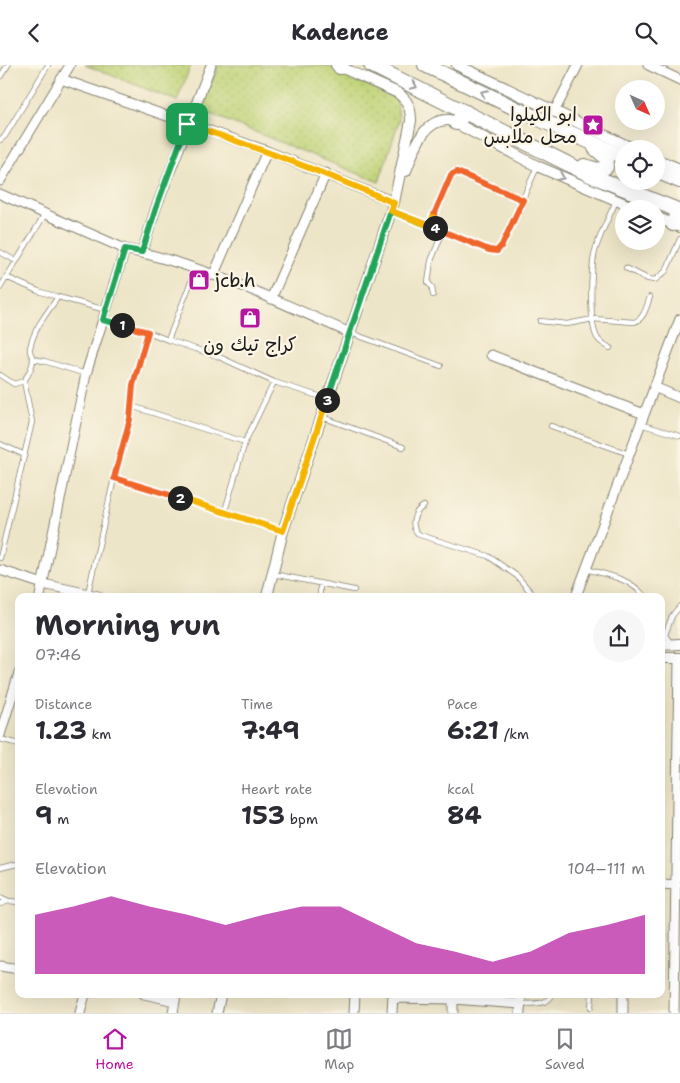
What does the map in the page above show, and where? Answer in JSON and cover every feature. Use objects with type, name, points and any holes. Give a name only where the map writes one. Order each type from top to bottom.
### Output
[{"type":"highway","points":[[370,65],[466,112],[543,153],[590,175],[675,209]]},
{"type":"highway","points":[[434,67],[615,153]]},
{"type":"highway","points":[[456,123],[466,112]]},
{"type":"highway","points":[[543,153],[595,170],[605,168],[608,161],[604,154],[568,132]]},
{"type":"highway","points":[[665,175],[680,182]]},
{"type":"highway","points":[[665,179],[680,182]]},
{"type":"highway","points":[[638,190],[675,209]]},
{"type":"highway","points":[[675,209],[676,226]]},
{"type":"street","points":[[0,181],[70,65]]},
{"type":"street","points":[[142,252],[156,208],[211,65]]},
{"type":"street","points":[[457,65],[615,140]]},
{"type":"street","points":[[554,112],[578,65]]},
{"type":"street","points":[[648,65],[680,80]]},
{"type":"street","points":[[339,66],[398,93],[404,97],[410,107],[411,121],[394,203]]},
{"type":"street","points":[[61,79],[267,151],[326,173],[394,203]]},
{"type":"street","points":[[268,593],[283,531],[321,417],[394,203],[424,131],[434,122],[450,120],[537,166],[617,200]]},
{"type":"street","points":[[214,274],[267,151]]},
{"type":"street","points":[[665,163],[680,169]]},
{"type":"street","points":[[271,299],[326,173]]},
{"type":"street","points":[[0,194],[125,249],[142,252],[214,274],[350,333]]},
{"type":"street","points":[[41,593],[86,373],[125,249]]},
{"type":"street","points":[[577,593],[680,319]]},
{"type":"street","points":[[491,355],[644,414]]},
{"type":"street","points":[[654,387],[680,398]]},
{"type":"street","points":[[0,570],[43,585],[88,593]]},
{"type":"street","points":[[665,658],[679,658],[674,1013]]},
{"type":"street","points":[[0,734],[15,686]]},
{"type":"street","points":[[665,884],[677,885]]},
{"type":"street","points":[[0,966],[15,968]]},
{"type":"street","points":[[80,1013],[84,998]]},
{"type":"street","points":[[173,1013],[176,998]]},
{"type":"street","points":[[217,1013],[220,998]]},
{"type":"street","points":[[354,1013],[355,998]]},
{"type":"street","points":[[392,998],[392,1013]]},
{"type":"street","points":[[433,998],[453,999],[521,1009]]},
{"type":"street","points":[[623,998],[623,1013]]},
{"type":"street","points":[[453,999],[453,1013]]},
{"type":"lane","points":[[0,77],[8,65]]},
{"type":"lane","points":[[0,140],[5,136],[47,67],[41,65]]},
{"type":"lane","points":[[394,203],[430,226],[489,250],[497,251],[502,245],[537,166]]},
{"type":"lane","points":[[430,226],[451,175],[457,172],[523,200]]},
{"type":"lane","points":[[610,348],[598,340],[595,333],[592,271],[596,251],[615,205]]},
{"type":"lane","points":[[0,288],[45,214]]},
{"type":"lane","points":[[433,295],[432,287],[428,283],[428,271],[443,231]]},
{"type":"lane","points":[[626,268],[648,279],[655,280],[666,271],[680,239]]},
{"type":"lane","points":[[0,252],[16,261]]},
{"type":"lane","points":[[168,340],[196,269]]},
{"type":"lane","points":[[6,277],[38,291],[106,310]]},
{"type":"lane","points":[[0,375],[14,384],[24,381],[30,372],[33,359],[29,351],[34,336],[39,324],[58,297]]},
{"type":"lane","points":[[540,321],[567,325],[593,319],[634,323],[639,321],[650,297]]},
{"type":"lane","points":[[103,320],[148,332],[217,356],[274,382],[328,399]]},
{"type":"lane","points":[[88,593],[114,478],[130,419],[133,385],[148,332]]},
{"type":"lane","points":[[350,333],[441,366]]},
{"type":"lane","points":[[33,359],[86,373]]},
{"type":"lane","points":[[0,558],[32,422],[24,381]]},
{"type":"lane","points":[[225,511],[245,442],[274,382]]},
{"type":"lane","points":[[131,406],[245,442]]},
{"type":"lane","points":[[321,417],[403,447]]},
{"type":"lane","points":[[640,424],[680,436]]},
{"type":"lane","points":[[551,426],[629,454]]},
{"type":"lane","points":[[0,444],[25,455]]},
{"type":"lane","points":[[114,478],[225,511],[283,531]]},
{"type":"lane","points":[[424,507],[420,508],[414,519],[413,527],[415,532],[488,556],[517,576],[531,593]]},
{"type":"lane","points":[[586,569],[627,581],[641,593]]},
{"type":"lane","points":[[272,574],[354,590]]},
{"type":"lane","points":[[320,584],[320,593]]},
{"type":"lane","points":[[671,644],[665,635],[672,616],[680,606]]},
{"type":"lane","points":[[0,734],[15,742]]},
{"type":"lane","points":[[0,868],[15,864]]},
{"type":"lane","points":[[0,897],[9,901]]},
{"type":"lane","points":[[0,904],[15,901]]},
{"type":"lane","points":[[521,1009],[545,1003],[551,998]]},
{"type":"lane","points":[[591,1007],[592,998]]},
{"type":"green space","points":[[85,65],[191,65],[177,101]]},
{"type":"green space","points":[[219,65],[325,65],[397,99],[399,121],[379,182],[200,110]]},
{"type":"place","name":"ابو الكيلوا محل ملابس","points":[[593,125]]},
{"type":"place","name":"jcb.h","points":[[199,280]]},
{"type":"place","name":"كراج تيك ون","points":[[250,318]]},
{"type":"route","points":[[187,124],[142,252],[125,249],[103,320],[148,332],[133,385],[130,419],[114,478],[225,511],[283,531],[391,211],[489,250],[497,251],[502,245],[523,200],[457,172],[451,175],[430,226],[391,211],[394,203],[326,173],[187,124]]}]
